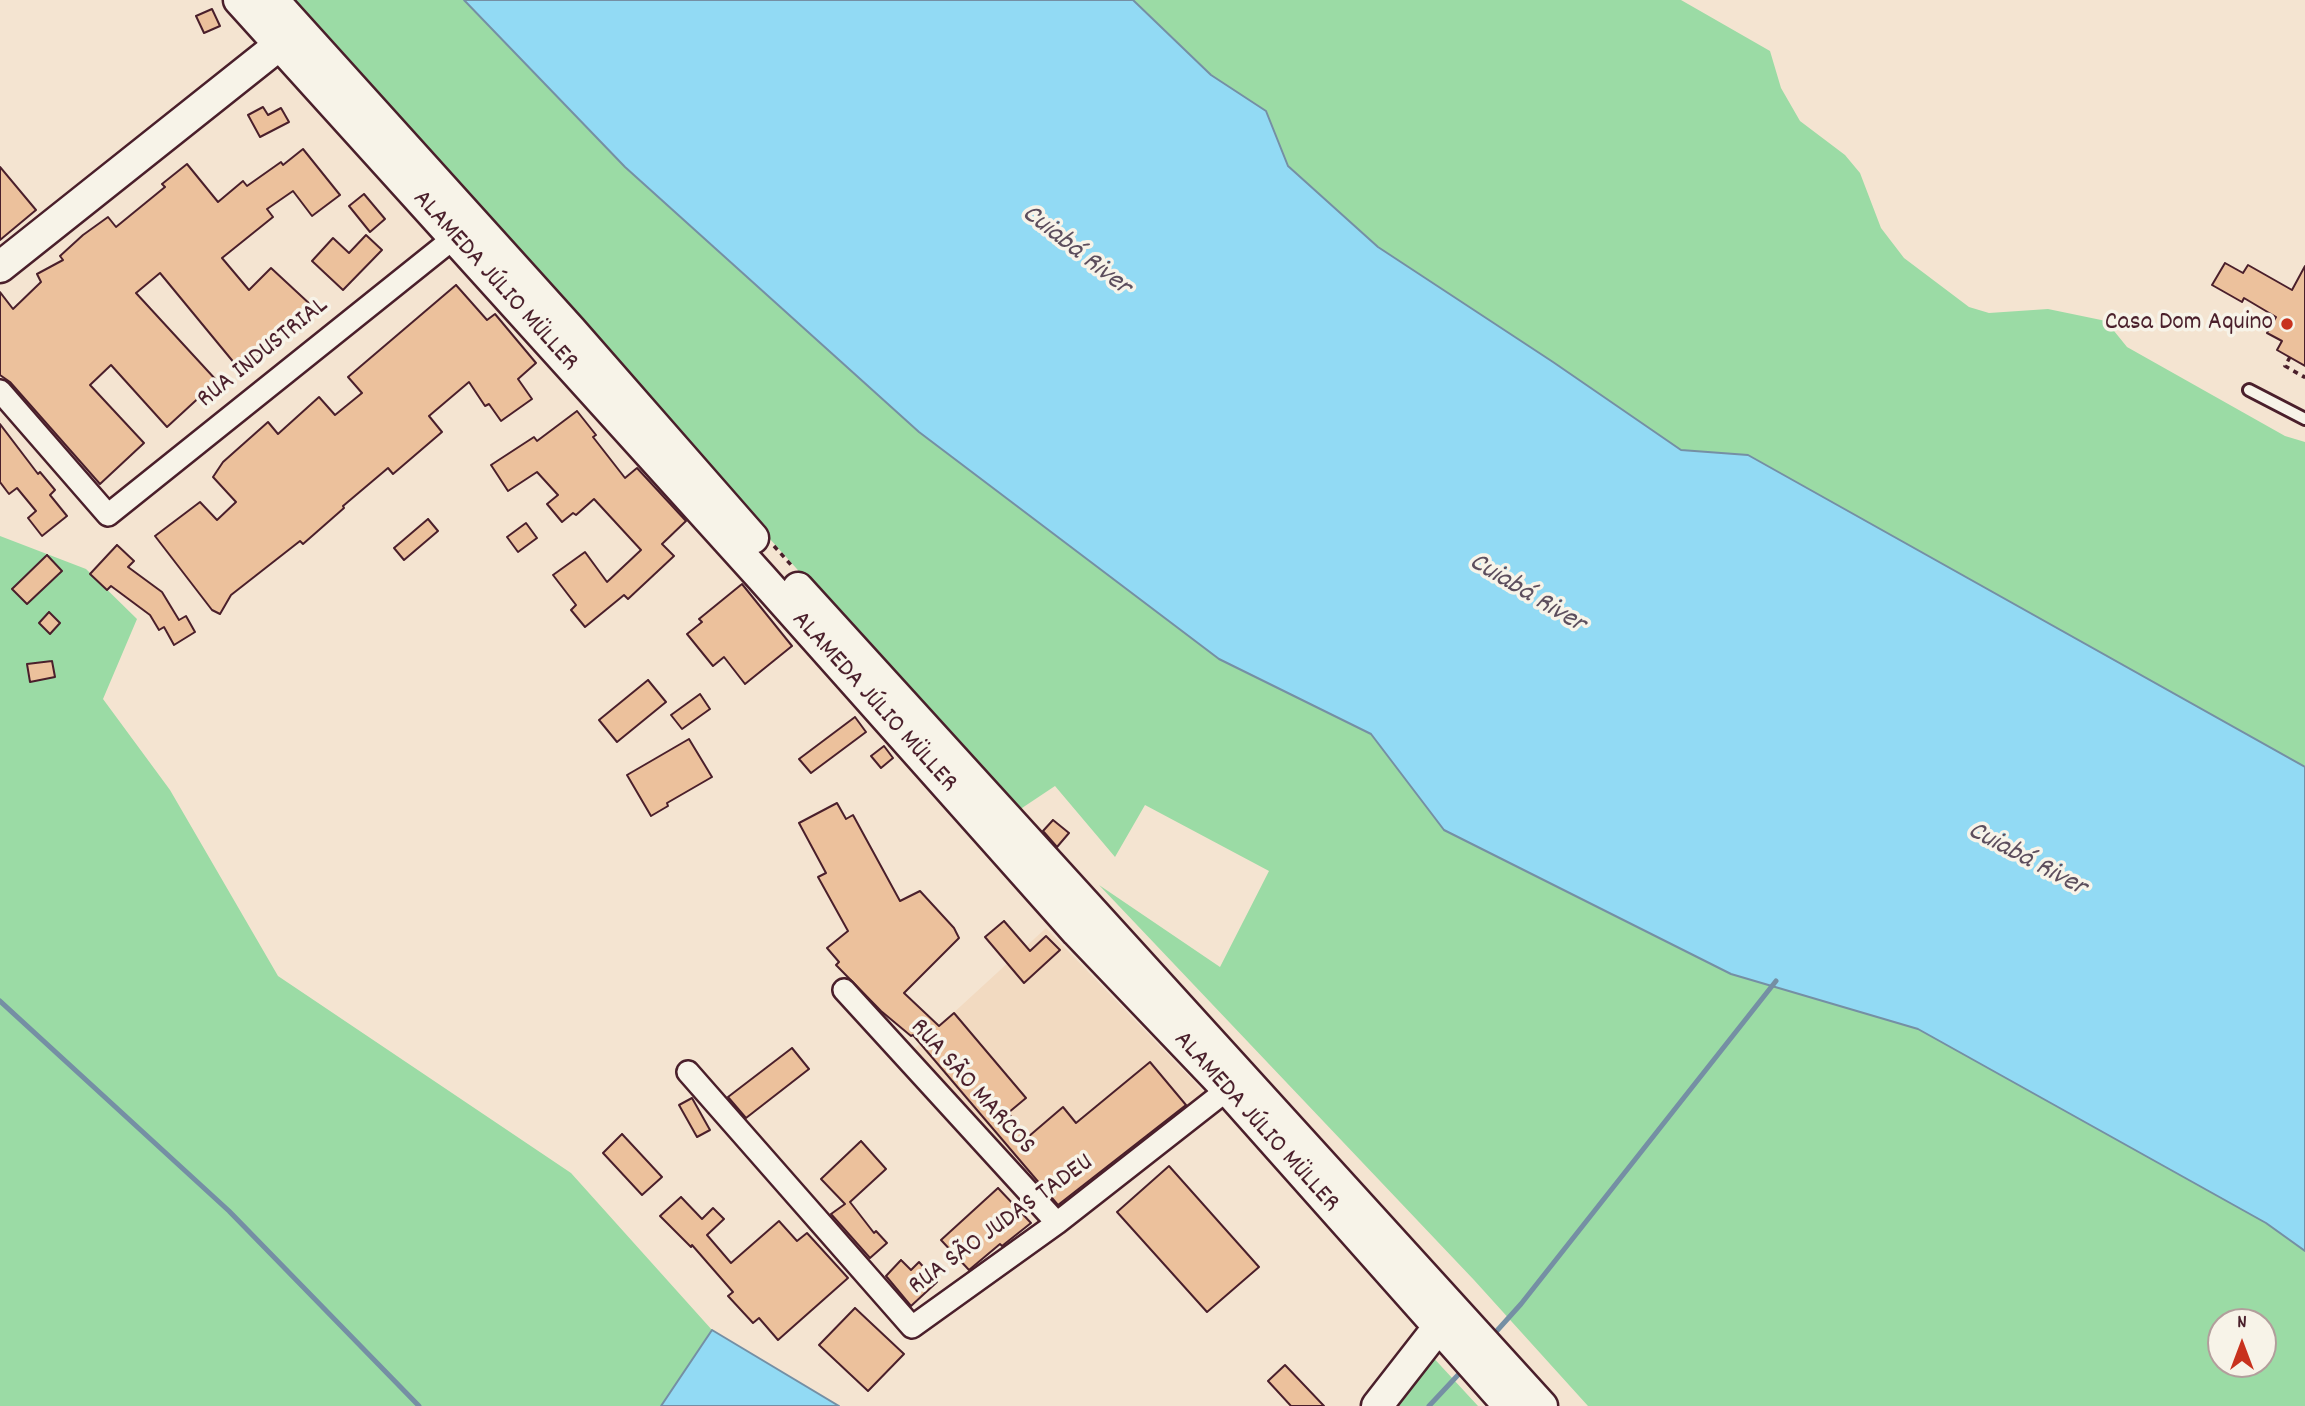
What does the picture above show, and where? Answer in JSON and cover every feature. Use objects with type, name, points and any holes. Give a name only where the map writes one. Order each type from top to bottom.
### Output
[{"type":"main road","name":"ALAMEDA JÚLIO MÜLLER","points":[[239,0],[289,38],[463,230],[1077,932],[1236,1083],[1446,1317],[1542,1406]]},
{"type":"main road","name":"ALAMEDA JÚLIO MÜLLER","points":[[273,0],[289,38]]},
{"type":"main road","points":[[0,267],[289,38]]},
{"type":"main road","name":"ALAMEDA JÚLIO MÜLLER","points":[[1446,1317],[1509,1406]]},
{"type":"main road","points":[[1377,1406],[1446,1317]]},
{"type":"street","name":"RUA INDUSTRIAL","points":[[0,391],[108,515],[463,230]]},
{"type":"street","name":"RUA SÃO MARCOS","points":[[844,990],[1057,1223]]},
{"type":"street","name":"RUA SÃO JUDAS TADEU","points":[[688,1072],[912,1327],[1057,1223],[1236,1083]]},
{"type":"lane","points":[[2249,390],[2305,419]]},
{"type":"path","points":[[2290,357],[2285,366],[2304,377],[2305,375]]},
{"type":"shaded area","points":[[1046,928],[1210,1098],[1059,1216],[914,1049]]},
{"type":"green space","points":[[284,0],[464,0],[625,167],[919,432],[1219,659],[1371,734],[1444,830],[1731,974],[1918,1029],[2266,1223],[2305,1251],[2305,1406],[1588,1406],[1474,1280],[1099,885],[1220,967],[1269,871],[1145,805],[1115,857],[1055,786],[1016,812]]},
{"type":"green space","points":[[1133,0],[1681,0],[1770,51],[1781,88],[1800,121],[1845,155],[1860,173],[1881,228],[1904,258],[1969,307],[1989,313],[2048,309],[2106,321],[2127,347],[2285,436],[2305,442],[2305,767],[1748,456],[1681,450],[1378,247],[1288,166],[1266,111],[1211,75]]},
{"type":"green space","points":[[0,536],[86,569],[137,619],[103,699],[170,790],[278,976],[571,1173],[712,1330],[661,1406],[0,1406]]},
{"type":"green space","points":[[1429,1353],[1478,1406],[1389,1406]]},
{"type":"water","name":"Cuiabá River","points":[[464,0],[1133,0],[1211,75],[1266,111],[1288,166],[1378,247],[1681,450],[1748,455],[2305,767],[2305,1251],[2266,1223],[1918,1029],[1731,974],[1444,830],[1371,734],[1219,659],[919,432],[625,167]]},
{"type":"water","points":[[712,1330],[839,1406],[661,1406]]},
{"type":"building","points":[[212,9],[220,26],[204,33],[196,16]]},
{"type":"building","points":[[263,107],[268,115],[281,108],[289,122],[260,137],[248,115]]},
{"type":"building","points":[[303,149],[340,195],[312,216],[293,191],[267,209],[273,217],[222,258],[249,290],[271,268],[312,306],[288,331],[240,370],[160,273],[136,293],[217,381],[167,427],[111,365],[90,385],[144,443],[100,484],[10,382],[0,375],[0,292],[13,309],[41,282],[37,274],[63,260],[60,256],[83,235],[108,217],[116,227],[165,187],[162,184],[187,164],[218,202],[243,181],[247,186],[281,162],[283,165]]},
{"type":"building","points":[[0,167],[36,210],[0,240]]},
{"type":"building","points":[[364,194],[385,219],[370,232],[349,206]]},
{"type":"building","points":[[366,235],[382,250],[343,290],[312,261],[333,238],[349,253]]},
{"type":"building","points":[[2225,263],[2243,273],[2248,265],[2292,290],[2305,266],[2305,366],[2277,350],[2282,341],[2267,333],[2276,317],[2244,298],[2242,302],[2212,285]]},
{"type":"building","points":[[456,285],[487,320],[495,314],[536,363],[518,379],[532,399],[501,421],[489,404],[485,406],[469,382],[429,416],[442,432],[393,474],[388,468],[303,544],[300,541],[231,595],[220,614],[212,610],[155,536],[200,502],[217,520],[236,502],[213,477],[223,462],[268,422],[278,434],[319,397],[335,415],[362,393],[348,377]]},
{"type":"building","points":[[577,411],[596,435],[593,437],[625,478],[637,468],[686,521],[662,544],[674,556],[628,599],[624,595],[585,627],[571,610],[576,605],[553,575],[585,552],[607,582],[641,550],[594,499],[576,515],[573,513],[562,522],[547,504],[558,495],[537,472],[508,491],[491,465],[534,437],[537,441]]},
{"type":"building","points":[[0,424],[38,474],[40,472],[55,490],[50,495],[67,516],[42,536],[28,518],[36,511],[17,488],[9,494],[0,482]]},
{"type":"building","points":[[428,519],[438,531],[404,560],[394,548]]},
{"type":"building","points":[[526,523],[537,538],[518,552],[507,537]]},
{"type":"building","points":[[117,545],[134,561],[128,567],[162,592],[179,620],[186,616],[195,632],[174,645],[164,627],[159,630],[150,615],[111,586],[107,590],[90,574]]},
{"type":"building","points":[[47,555],[62,571],[27,604],[12,589]]},
{"type":"building","points":[[742,584],[792,646],[745,684],[724,657],[713,666],[687,634],[702,622],[699,619]]},
{"type":"building","points":[[49,612],[60,623],[50,634],[39,623]]},
{"type":"building","points":[[52,661],[55,677],[30,682],[27,664]]},
{"type":"building","points":[[648,680],[666,702],[617,742],[599,720]]},
{"type":"building","points":[[700,694],[710,709],[682,729],[671,715]]},
{"type":"building","points":[[855,717],[866,732],[811,773],[799,759]]},
{"type":"building","points":[[689,739],[712,777],[667,803],[668,806],[651,816],[627,775]]},
{"type":"building","points":[[884,746],[893,758],[881,768],[871,756]]},
{"type":"building","points":[[837,803],[846,819],[853,815],[900,901],[920,891],[954,928],[959,938],[904,993],[939,1026],[954,1013],[1026,1098],[1008,1113],[1028,1137],[1063,1107],[1076,1123],[1150,1062],[1186,1105],[1058,1205],[913,1035],[881,1011],[836,965],[839,962],[827,948],[848,931],[818,877],[826,873],[799,823]]},
{"type":"building","points":[[1053,820],[1069,833],[1057,847],[1043,831]]},
{"type":"building","points":[[1004,921],[1030,951],[1046,936],[1060,950],[1024,983],[985,937]]},
{"type":"building","points":[[792,1048],[809,1069],[746,1118],[728,1097]]},
{"type":"building","points":[[692,1098],[710,1130],[697,1137],[679,1105]]},
{"type":"building","points":[[622,1134],[662,1177],[642,1195],[603,1153]]},
{"type":"building","points":[[861,1141],[886,1169],[850,1202],[874,1233],[876,1231],[887,1243],[870,1258],[831,1214],[845,1204],[821,1179]]},
{"type":"building","points":[[1169,1166],[1259,1267],[1207,1312],[1117,1212]]},
{"type":"building","points":[[998,1188],[1031,1223],[969,1270],[941,1240]]},
{"type":"building","points":[[681,1197],[702,1219],[713,1208],[724,1219],[707,1235],[731,1263],[779,1221],[797,1241],[807,1233],[848,1278],[778,1340],[759,1318],[753,1323],[728,1296],[733,1292],[692,1245],[691,1247],[660,1216]]},
{"type":"building","points":[[901,1260],[911,1270],[919,1262],[937,1282],[911,1306],[886,1276]]},
{"type":"building","points":[[855,1308],[904,1354],[868,1391],[819,1345]]},
{"type":"building","points":[[1285,1365],[1324,1406],[1291,1406],[1268,1381]]},
{"type":"waterway","points":[[1494,1334],[1521,1304],[1776,981]]},
{"type":"waterway","points":[[0,1001],[229,1211],[419,1406]]},
{"type":"waterway","points":[[1429,1406],[1458,1375]]},
{"type":"place","name":"Casa Dom Aquino","points":[[2287,324]]}]
